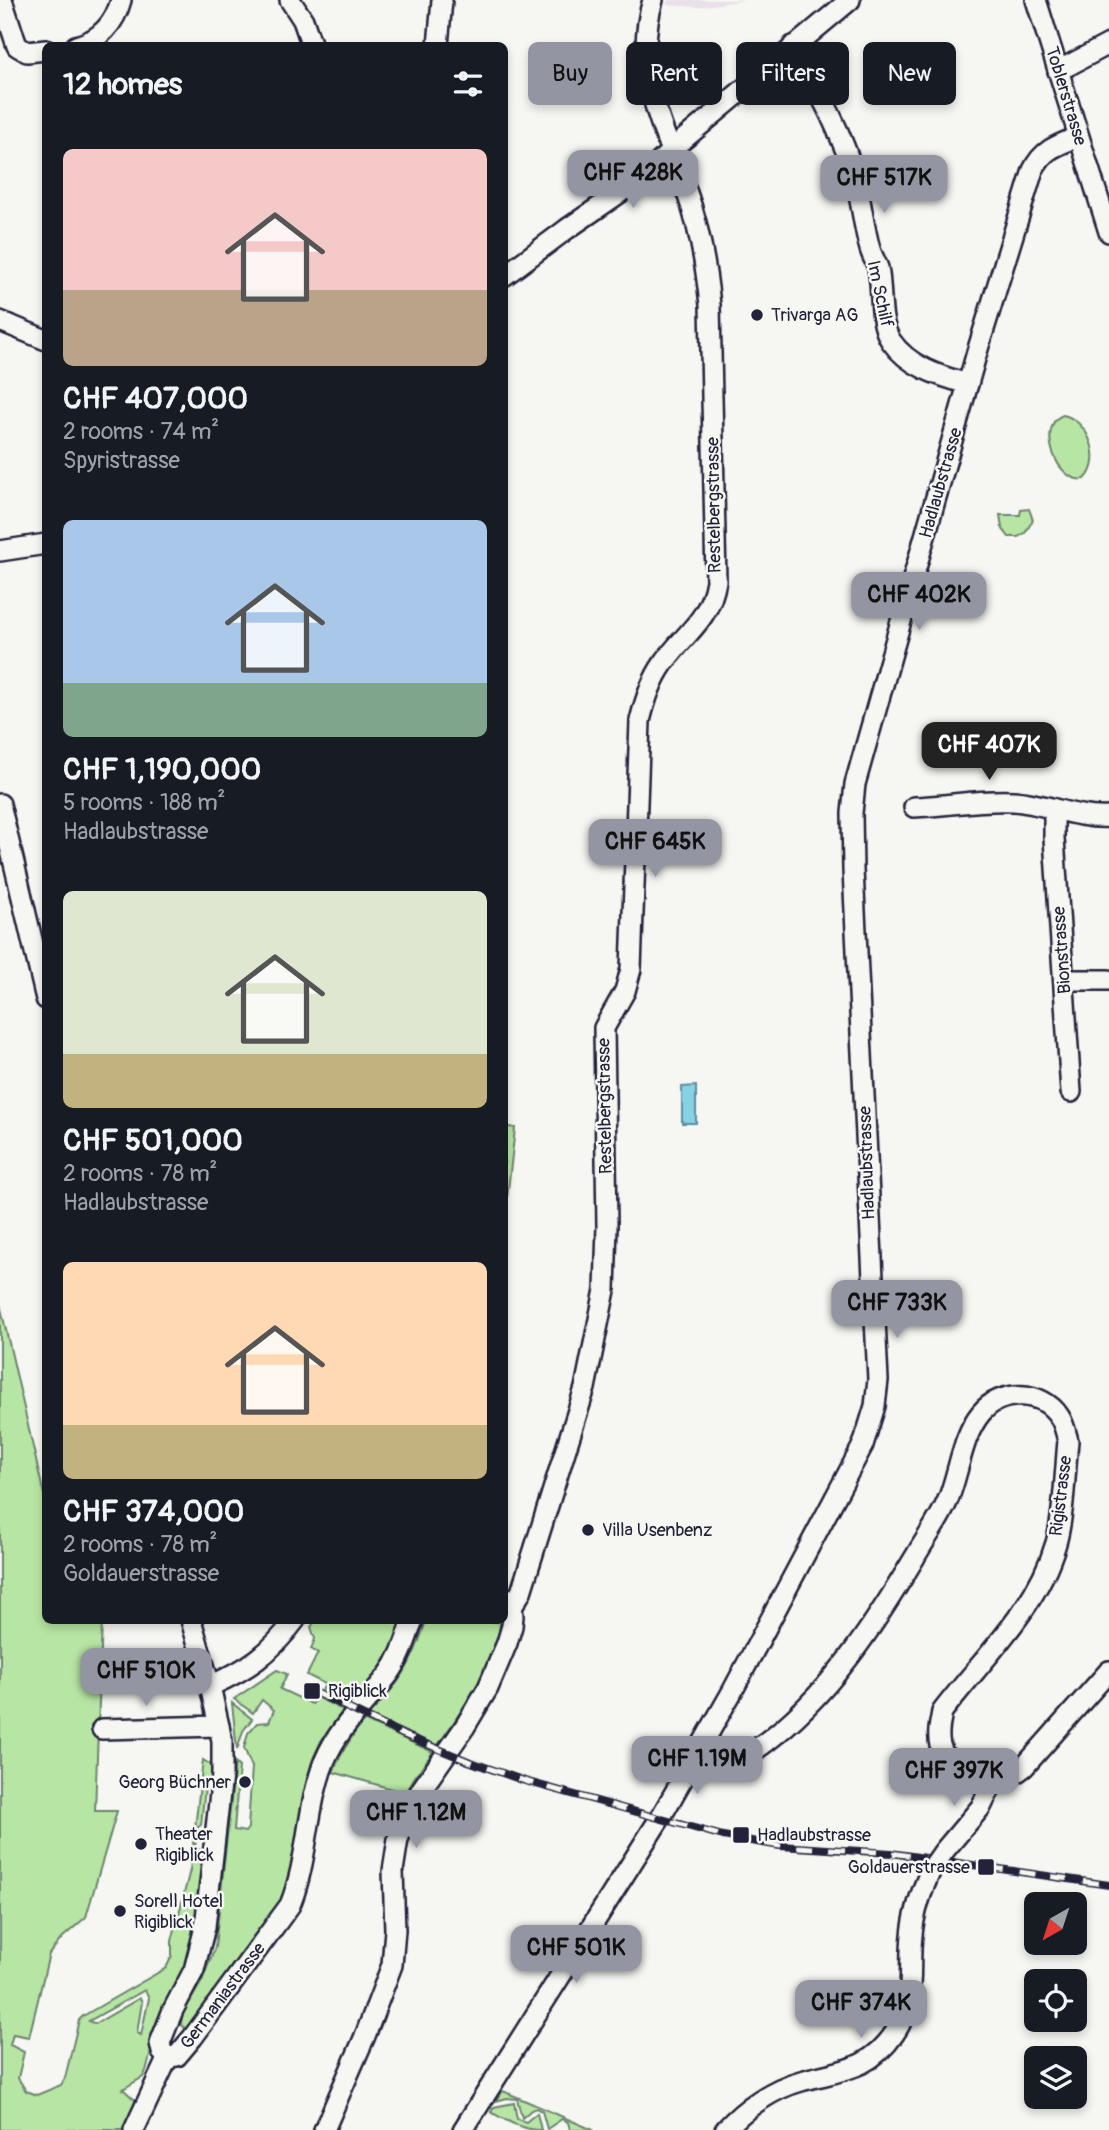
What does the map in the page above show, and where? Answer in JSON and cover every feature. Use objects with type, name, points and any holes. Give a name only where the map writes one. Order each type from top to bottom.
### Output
[{"type":"street","points":[[2,0],[17,46],[27,52],[42,50]]},
{"type":"street","points":[[87,42],[107,28],[118,13],[121,0]]},
{"type":"street","points":[[290,0],[303,20],[311,42]]},
{"type":"street","points":[[438,42],[442,0]]},
{"type":"street","name":"Restelbergstrasse","points":[[508,1601],[524,1585],[584,1388],[605,1290],[607,1226],[604,1028],[625,991],[632,969],[640,720],[654,678],[707,612],[716,581],[710,305],[706,268],[686,191],[658,121],[648,72],[647,48],[653,0]]},
{"type":"street","points":[[798,42],[850,0]]},
{"type":"street","name":"Toblerstrasse","points":[[1036,0],[1109,232]]},
{"type":"street","points":[[1058,71],[1109,44]]},
{"type":"street","points":[[508,273],[638,181],[736,95]]},
{"type":"street","name":"Im Schilf","points":[[826,105],[849,158],[861,200],[870,251],[877,265],[883,295],[882,316],[889,337],[904,357],[914,364],[968,384]]},
{"type":"street","name":"Hadlaubstrasse","points":[[463,2130],[662,1815],[700,1750],[863,1445],[875,1406],[878,1368],[852,813],[860,766],[968,384],[1033,170],[1038,159],[1048,149],[1078,137]]},
{"type":"street","points":[[0,321],[42,339]]},
{"type":"street","points":[[0,551],[42,545]]},
{"type":"street","points":[[914,807],[1010,800],[1042,804],[1076,816],[1109,817]]},
{"type":"street","points":[[0,804],[42,982]]},
{"type":"street","name":"Bionstrasse","points":[[1054,809],[1071,1092]]},
{"type":"street","points":[[1064,979],[1109,980]]},
{"type":"street","name":"Rigistrasse","points":[[700,1750],[724,1761],[740,1760],[780,1732],[809,1706],[839,1672],[902,1578],[947,1503],[974,1423],[982,1412],[999,1400],[1020,1395],[1048,1405],[1059,1416],[1066,1431],[1068,1441],[1056,1541],[1044,1576],[1033,1595],[943,1712],[939,1730],[939,1744],[945,1757],[955,1768],[966,1777],[993,1783]]},
{"type":"street","points":[[324,2130],[392,1965],[395,1930],[393,1871],[398,1839],[421,1790],[488,1688],[507,1643],[513,1616],[508,1601]]},
{"type":"street","name":"Germaniastrasse","points":[[192,1624],[222,1741],[222,1775],[205,1927],[194,1970],[160,2043],[162,2052],[168,2057],[177,2056],[193,2037],[290,1906],[298,1880],[315,1791],[326,1758],[346,1724],[390,1673],[401,1654],[412,1624]]},
{"type":"street","points":[[210,1686],[242,1672],[266,1655],[292,1624]]},
{"type":"street","points":[[725,2130],[741,2114],[780,2089],[801,2081],[850,2070],[885,2046],[904,2016],[911,1991],[912,1936],[919,1900],[928,1876],[944,1851],[981,1807],[993,1783],[1024,1767],[1109,1671]]},
{"type":"street","points":[[102,1729],[219,1726]]},
{"type":"street","points":[[134,2130],[168,2057]]},
{"type":"shaded area","points":[[668,0],[745,0],[699,7],[666,5]]},
{"type":"green space","points":[[1063,415],[1080,424],[1090,442],[1093,462],[1085,479],[1066,473],[1053,453],[1051,430],[1055,421]]},
{"type":"green space","points":[[1029,509],[1033,520],[1025,533],[1018,537],[1009,537],[1002,528],[1000,515],[1020,515],[1021,510]]},
{"type":"green space","points":[[508,1127],[515,1128],[508,1190]]},
{"type":"green space","points":[[0,1304],[42,1486],[42,1624],[102,1624],[95,1811],[117,1811],[86,1917],[62,1938],[49,1954],[29,2037],[13,2034],[10,2045],[24,2052],[18,2078],[26,2091],[37,2095],[61,2085],[79,2020],[83,2016],[166,1968],[172,1956],[172,1941],[190,1870],[203,1760],[214,1767],[212,1783],[205,1787],[201,1825],[198,1827],[195,1847],[205,1859],[196,1930],[183,1973],[160,2016],[146,2071],[143,2077],[123,2089],[137,2102],[125,2130],[0,2130]],"holes":[[[145,1990],[149,1998],[141,2035],[137,2033],[142,2002],[140,1998],[95,2024],[89,2021]]]},
{"type":"green space","points":[[313,1624],[402,1624],[381,1666],[348,1705],[321,1693],[325,1684],[307,1675],[318,1653],[311,1649],[315,1639],[311,1627]]},
{"type":"green space","points":[[425,1624],[500,1624],[493,1652],[485,1669],[466,1704],[437,1746],[368,1715],[389,1693],[416,1649]]},
{"type":"green space","points":[[277,1670],[287,1674],[280,1689],[312,1704],[316,1697],[343,1710],[321,1741],[312,1761],[282,1901],[186,2029],[181,2025],[182,2015],[202,1981],[215,1947],[235,1763],[239,1767],[234,1830],[245,1832],[248,1828],[252,1767],[244,1748],[248,1733],[257,1723],[269,1722],[274,1710],[262,1700],[253,1713],[234,1699]]},
{"type":"green space","points":[[232,1703],[252,1719],[243,1731],[237,1750]]},
{"type":"green space","points":[[363,1720],[433,1752],[406,1793],[333,1772]]},
{"type":"green space","points":[[503,2091],[593,2130],[570,2130],[568,2122],[562,2119],[547,2129],[542,2111],[536,2108],[522,2118],[517,2099],[496,2101]]},
{"type":"green space","points":[[514,2103],[517,2119],[526,2122],[537,2113],[541,2130],[521,2127],[491,2112],[494,2107]]},
{"type":"water","points":[[696,1086],[696,1123],[682,1123],[682,1087]]},
{"type":"railway","points":[[312,1691],[404,1735],[468,1761],[525,1781],[723,1836],[780,1846],[891,1853],[1109,1885]]},
{"type":"place","name":"Trivarga AG","points":[[757,315]]},
{"type":"place","name":"Villa Usenbenz","points":[[588,1530]]},
{"type":"place","name":"Rigiblick","points":[[312,1691]]},
{"type":"place","name":"Georg Büchner","points":[[245,1782]]},
{"type":"place","name":"Hadlaubstrasse","points":[[741,1835]]},
{"type":"place","name":"Theater Rigiblick","points":[[141,1844]]},
{"type":"place","name":"Goldauerstrasse","points":[[986,1867]]},
{"type":"place","name":"Sorell Hotel Rigiblick","points":[[120,1911]]}]
